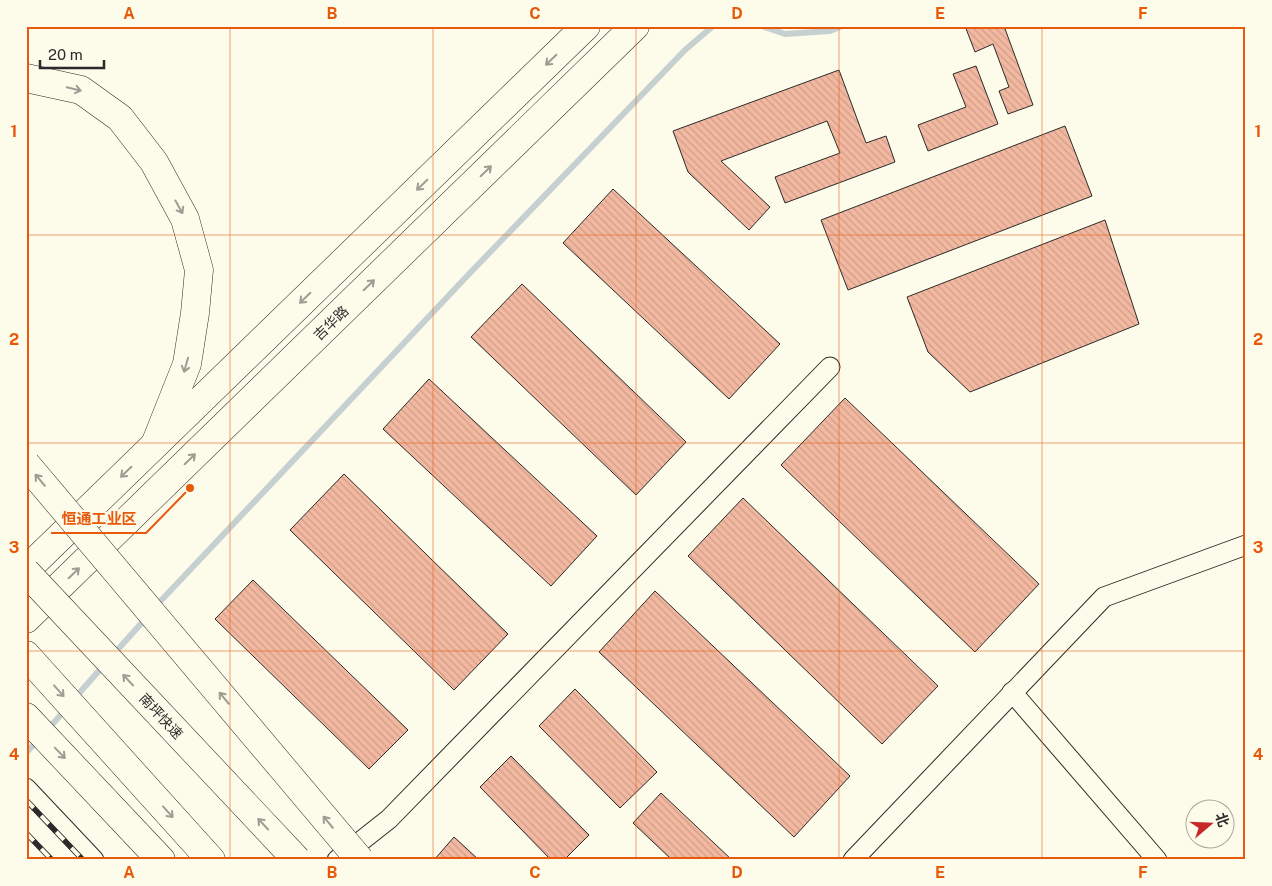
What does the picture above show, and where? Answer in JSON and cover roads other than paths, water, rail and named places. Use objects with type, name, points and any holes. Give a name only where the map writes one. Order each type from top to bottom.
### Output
[{"type":"main road","points":[[26,571],[156,442],[586,26]]},
{"type":"main road","name":"吉华路","points":[[26,619],[635,26]]},
{"type":"main road","points":[[26,78],[81,90],[120,118],[154,162],[185,219],[199,270],[195,313],[187,364],[156,442]]},
{"type":"main road","points":[[26,464],[360,860]]},
{"type":"main road","name":"南坪快速","points":[[26,571],[297,860]]},
{"type":"main road","points":[[26,655],[211,860]]},
{"type":"main road","points":[[26,718],[161,860]]},
{"type":"street","points":[[337,860],[389,819],[830,367]]},
{"type":"street","points":[[853,860],[1104,596],[1246,545]]},
{"type":"street","points":[[1012,692],[1157,860]]},
{"type":"street","points":[[26,788],[94,860]]},
{"type":"waterway","points":[[155,607],[469,274],[685,50],[713,26]]},
{"type":"waterway","points":[[762,26],[785,34],[830,31],[842,26]]},
{"type":"waterway","points":[[112,656],[147,617]]},
{"type":"waterway","points":[[74,699],[104,665]]},
{"type":"waterway","points":[[48,729],[66,709]]},
{"type":"waterway","points":[[26,753],[39,739]]},
{"type":"railway","points":[[26,800],[83,860]]},
{"type":"railway","points":[[26,833],[52,860]]},
{"type":"place","name":"恒通工业区","points":[[190,488]]}]
